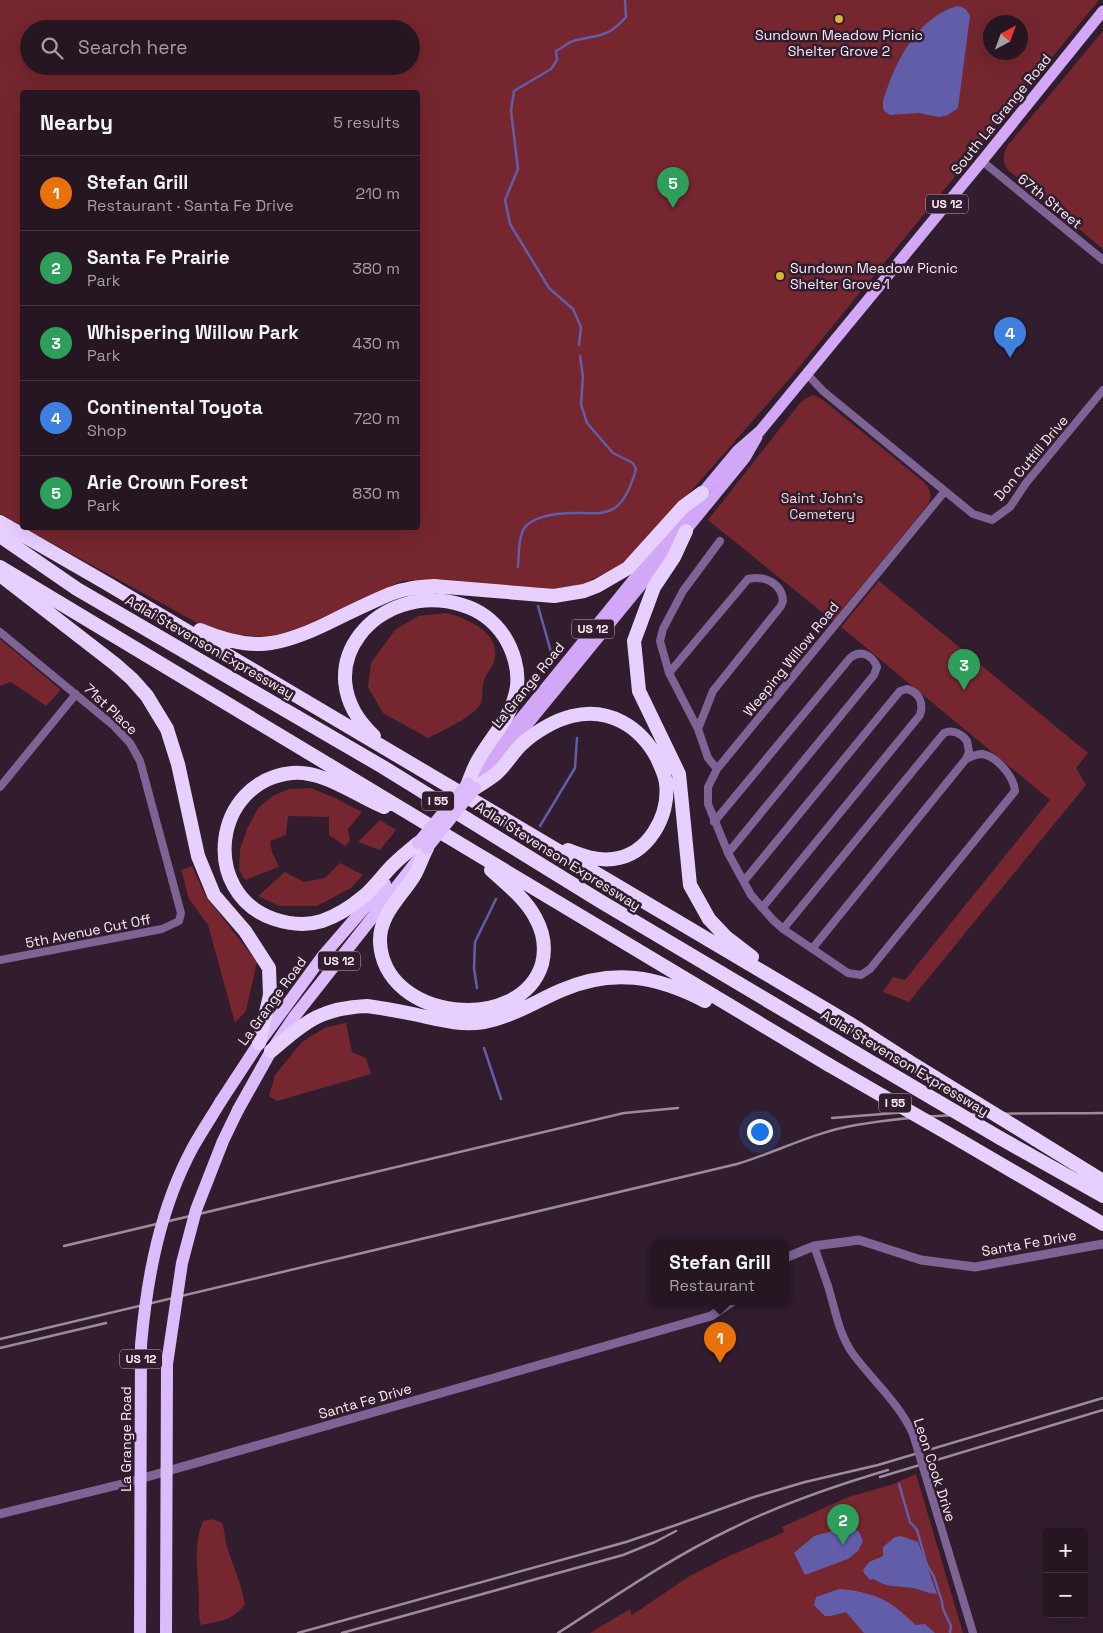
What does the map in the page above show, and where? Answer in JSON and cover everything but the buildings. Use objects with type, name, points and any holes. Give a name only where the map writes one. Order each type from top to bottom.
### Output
[{"type":"highway","points":[[106,583],[230,642],[248,644],[280,642],[305,634],[403,589],[434,586],[554,596],[584,591],[597,586],[628,568],[683,507],[702,493]]},
{"type":"highway","points":[[0,522],[849,1023],[1103,1181]]},
{"type":"highway","points":[[686,531],[674,557],[654,587],[634,641],[639,691],[679,774],[690,884],[709,919],[726,937],[746,953],[834,1009],[849,1023]]},
{"type":"highway","name":"Adlai Stevenson Expressway","points":[[0,536],[77,589],[383,767],[600,902],[1000,1138],[1103,1196]]},
{"type":"highway","name":"I 55","points":[[0,567],[810,1054],[1098,1220]]},
{"type":"highway","points":[[0,575],[115,664],[132,679],[157,710],[167,729],[178,764],[198,856],[214,895],[245,931],[269,968],[270,995],[259,1043]]},
{"type":"highway","points":[[413,765],[375,738],[359,720],[346,695],[344,674],[347,660],[362,632],[376,619],[395,608],[426,600],[455,603],[478,612],[496,626],[513,654],[518,684],[513,706],[487,767],[404,869],[336,915],[320,921],[303,924],[284,923],[266,916],[250,906],[238,892],[229,876],[223,844],[226,829],[233,812],[242,798],[256,785],[270,779],[293,773],[313,775],[341,786],[381,806],[400,813],[414,815]]},
{"type":"highway","points":[[472,786],[487,767],[545,728],[571,716],[589,714],[618,718],[640,734],[652,748],[666,781],[664,810],[657,828],[636,850],[623,857],[594,859],[582,856],[500,818]]},
{"type":"highway","points":[[422,846],[404,869],[394,902],[383,924],[380,942],[384,962],[396,982],[418,1000],[454,1009],[474,1009],[507,1002],[516,998],[531,985],[540,968],[544,947],[540,928],[526,903],[512,888],[462,846]]},
{"type":"highway","name":"La Grange Road","points":[[140,1633],[141,1345],[151,1265],[160,1230],[174,1189],[193,1147],[259,1043],[322,957],[404,869]]},
{"type":"highway","name":"La Grange Road","points":[[166,1633],[167,1364],[182,1263],[196,1210],[223,1141],[271,1051],[404,869]]},
{"type":"highway","points":[[271,1051],[307,1023],[321,1014],[335,1009],[367,1006],[464,1024],[508,1015],[563,989],[588,981],[631,977],[654,980],[680,988],[810,1054]]},
{"type":"main road","name":"South La Grange Road","points":[[807,374],[1103,11]]},
{"type":"main road","name":"La Grange Road","points":[[487,767],[702,493],[737,451],[760,431],[807,374]]},
{"type":"main road","name":"La Grange Road","points":[[487,767],[686,531],[745,458],[760,431]]},
{"type":"street","name":"67th Street","points":[[982,161],[1103,260]]},
{"type":"street","points":[[807,374],[823,390],[946,491]]},
{"type":"street","name":"Don Cuttill Drive","points":[[946,491],[973,514],[992,520],[1010,507],[1026,483],[1103,390]]},
{"type":"street","name":"Weeping Willow Road","points":[[946,491],[717,769],[708,787],[708,804],[728,854],[751,895],[762,908],[783,929],[812,949],[848,973],[861,975],[870,969],[1015,792],[1011,776],[995,760],[984,754],[966,759]]},
{"type":"street","points":[[717,769],[708,758],[698,729],[670,673],[660,641],[663,628],[683,591],[720,541]]},
{"type":"street","points":[[670,673],[748,579],[756,577],[769,579],[782,593],[783,601],[781,606],[713,691],[698,729]]},
{"type":"street","name":"71st Place","points":[[0,632],[114,726],[130,743],[140,761],[180,904],[182,913],[179,921]]},
{"type":"street","points":[[714,822],[850,658],[861,653],[871,658],[877,666],[874,676],[728,854]]},
{"type":"street","points":[[744,881],[900,691],[907,689],[915,692],[921,702],[920,714],[762,908]]},
{"type":"street","points":[[0,787],[76,694]]},
{"type":"street","points":[[783,929],[941,736],[948,731],[964,736],[969,746],[966,759],[812,949]]},
{"type":"street","name":"5th Avenue Cut Off","points":[[0,960],[162,929],[179,921]]},
{"type":"street","name":"Santa Fe Drive","points":[[789,1256],[814,1246],[859,1240],[921,1260],[975,1267],[1103,1244]]},
{"type":"street","name":"Leon Cook Drive","points":[[814,1246],[846,1341],[853,1354],[898,1408],[913,1434],[973,1633]]},
{"type":"street","name":"Santa Fe Drive","points":[[0,1514],[122,1484],[711,1316],[728,1305]]},
{"type":"green space","points":[[0,0],[1099,0],[791,377],[658,529],[621,565],[575,588],[549,590],[440,579],[402,581],[291,632],[266,637],[228,634],[205,627],[28,530],[420,530],[420,90],[20,90],[20,526],[0,514]]},
{"type":"green space","points":[[1103,31],[1103,249],[1007,169],[1004,157],[1008,145]]},
{"type":"green space","name":"Saint John's Cemetery","points":[[814,395],[823,400],[924,482],[930,494],[927,506],[833,621],[708,520],[800,403]]},
{"type":"green space","points":[[879,581],[1088,753],[1076,768],[1086,785],[909,1002],[883,992],[893,977],[905,980],[1050,800],[841,627]]},
{"type":"green space","points":[[446,613],[473,623],[489,636],[495,652],[494,662],[484,681],[481,702],[476,710],[456,724],[428,738],[383,713],[368,687],[371,663],[395,630],[418,616]]},
{"type":"green space","points":[[0,639],[61,690],[46,706],[11,682],[0,686]]},
{"type":"green space","points":[[311,788],[362,812],[348,829],[350,841],[345,846],[329,835],[329,817],[288,816],[286,835],[270,841],[272,852],[279,867],[245,880],[239,870],[240,849],[247,829],[258,808],[274,795],[290,789]]},
{"type":"green space","points":[[380,820],[396,830],[380,850],[358,842]]},
{"type":"green space","points":[[340,863],[363,875],[351,888],[317,906],[279,906],[258,896],[285,872],[304,882],[325,878]]},
{"type":"green space","points":[[192,866],[205,895],[257,962],[246,1011],[235,1023],[208,925],[189,899],[181,870]]},
{"type":"green space","points":[[346,1023],[352,1052],[366,1058],[371,1074],[277,1101],[269,1096],[275,1075],[302,1042],[326,1027]]},
{"type":"green space","points":[[916,1474],[963,1633],[590,1633],[630,1609],[632,1615],[688,1577],[727,1557],[784,1532],[782,1527],[848,1497],[891,1485]]},
{"type":"green space","points":[[213,1519],[222,1523],[226,1543],[245,1604],[231,1617],[201,1625],[197,1568],[198,1539],[203,1521]]},
{"type":"shaded area","points":[[957,6],[965,9],[970,16],[958,108],[948,115],[939,117],[919,113],[890,115],[884,111],[884,98],[898,61],[905,49],[933,18]]},
{"type":"shaded area","points":[[851,1526],[859,1532],[863,1541],[858,1551],[848,1559],[805,1575],[794,1553],[814,1536]]},
{"type":"shaded area","points":[[901,1536],[918,1542],[937,1594],[884,1584],[874,1579],[870,1580],[864,1573],[863,1570],[869,1562],[883,1556],[883,1547],[895,1537]]},
{"type":"shaded area","points":[[839,1589],[861,1592],[882,1599],[898,1609],[916,1625],[925,1624],[935,1633],[864,1633],[846,1612],[825,1616],[814,1605],[816,1597]]},
{"type":"waterway","points":[[579,345],[581,327],[573,309],[549,288],[510,224],[505,200],[518,169],[511,111],[514,91],[551,69],[557,60],[556,51],[573,41],[602,35],[619,24],[626,17],[625,0]]},
{"type":"waterway","points":[[518,567],[520,540],[523,530],[528,524],[546,516],[562,513],[602,513],[612,510],[621,502],[629,489],[636,469],[633,463],[613,453],[587,423],[581,404],[583,377],[580,356]]},
{"type":"waterway","points":[[538,606],[551,652]]},
{"type":"waterway","points":[[540,826],[575,768],[577,738]]},
{"type":"waterway","points":[[477,988],[474,968],[475,942],[496,899]]},
{"type":"waterway","points":[[484,1048],[501,1099]]},
{"type":"waterway","points":[[899,1484],[910,1522],[917,1530],[927,1565],[934,1577],[943,1609],[951,1626],[950,1633]]},
{"type":"railway","points":[[64,1246],[624,1113],[678,1108]]},
{"type":"railway","points":[[832,1118],[908,1112]]},
{"type":"railway","points":[[0,1339],[737,1164],[840,1128],[917,1117],[948,1115],[1103,1113]]},
{"type":"railway","points":[[0,1348],[106,1323]]},
{"type":"railway","points":[[298,1633],[626,1542],[754,1497],[805,1482],[878,1465],[1103,1398]]},
{"type":"railway","points":[[880,1477],[1103,1410]]},
{"type":"railway","points":[[558,1633],[664,1565],[708,1540],[769,1511],[848,1482],[888,1470]]},
{"type":"railway","points":[[342,1633],[623,1555],[676,1531]]},
{"type":"place","name":"Sundown Meadow Picnic Shelter Grove 2","points":[[839,19]]},
{"type":"place","name":"Arie Crown Forest","points":[[673,208]]},
{"type":"place","name":"Sundown Meadow Picnic Shelter Grove 1","points":[[780,276]]},
{"type":"place","name":"Continental Toyota","points":[[1010,358]]},
{"type":"place","name":"Whispering Willow Park","points":[[964,690]]},
{"type":"place","name":"Stefan Grill","points":[[720,1363]]},
{"type":"place","name":"Santa Fe Prairie","points":[[843,1545]]}]
